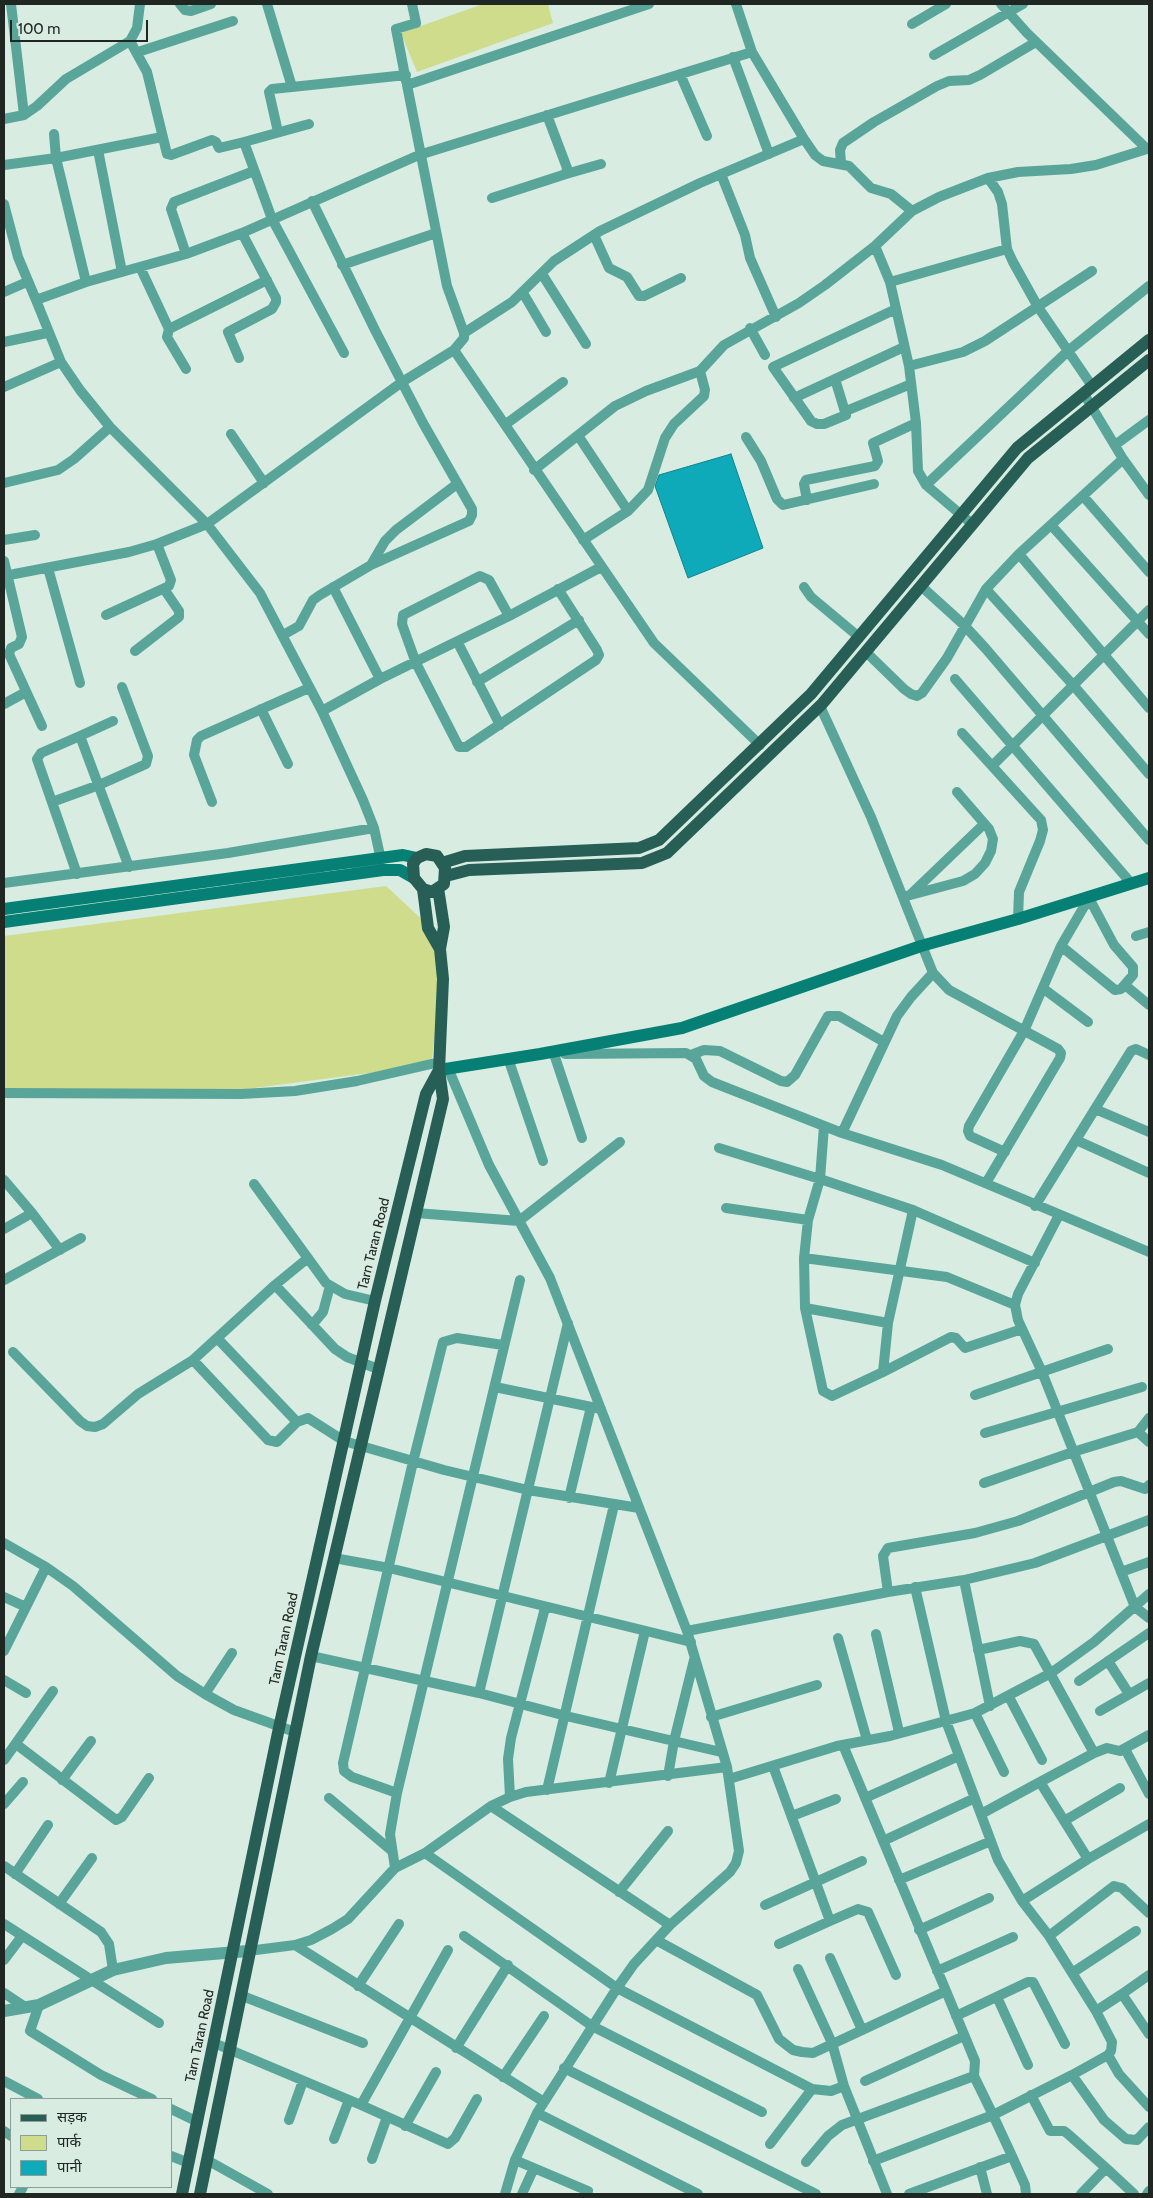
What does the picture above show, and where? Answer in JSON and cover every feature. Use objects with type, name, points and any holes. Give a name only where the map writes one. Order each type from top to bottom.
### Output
[{"type":"main road","points":[[442,863],[465,856],[639,848],[659,840],[811,694],[1017,448],[1149,340]]},
{"type":"main road","points":[[446,876],[469,870],[642,863],[668,853],[820,706],[1028,458],[1149,360]]},
{"type":"main road","points":[[880,611],[892,621]]},
{"type":"main road","points":[[414,878],[413,864],[417,858],[426,854],[437,856],[442,863],[446,876],[444,884],[432,892],[423,889]]},
{"type":"main road","points":[[4,909],[381,860],[403,855],[417,858]]},
{"type":"main road","points":[[4,922],[383,870],[400,870],[414,878],[423,889],[428,928],[440,949]]},
{"type":"main road","points":[[443,1067],[540,1054],[682,1028],[922,946],[1089,898],[1149,878]]},
{"type":"main road","points":[[200,2194],[248,1951],[310,1656],[443,1099],[443,979],[440,949],[444,927],[438,888]]},
{"type":"main road","name":"Tarn Taran Road","points":[[182,2194],[280,1728],[375,1301],[426,1094],[443,1067]]},
{"type":"street","points":[[10,4],[24,114]]},
{"type":"street","points":[[4,119],[24,114],[37,106],[66,79],[130,41],[137,28],[140,4]]},
{"type":"street","points":[[180,4],[185,10],[191,11],[211,4]]},
{"type":"street","points":[[267,4],[292,87]]},
{"type":"street","points":[[5,576],[157,544],[207,524],[402,382],[454,350],[464,338],[464,333],[447,286],[419,155],[396,29],[416,23],[412,4]]},
{"type":"street","points":[[278,132],[268,92],[272,89],[406,80],[648,4]]},
{"type":"street","points":[[736,4],[752,52],[804,140],[816,155],[824,161],[841,163],[858,172],[871,188],[898,198],[912,212]]},
{"type":"street","points":[[912,24],[946,4]]},
{"type":"street","points":[[934,55],[1003,8],[1023,4]]},
{"type":"street","points":[[534,470],[579,437],[615,406],[646,391],[700,371],[724,345],[750,328],[776,317],[825,286],[875,246],[912,212],[939,197],[988,178],[1018,172],[1071,169],[1096,164],[1148,148],[1036,42],[1003,8]]},
{"type":"street","points":[[138,52],[233,21]]},
{"type":"street","points":[[130,41],[138,52],[147,72],[165,152],[171,155],[212,140],[216,142],[219,148],[309,124]]},
{"type":"street","points":[[841,163],[840,150],[843,143],[874,122],[949,81],[969,80],[980,76],[1036,42]]},
{"type":"street","points":[[36,300],[86,282],[186,254],[242,234],[312,201],[419,155],[752,52]]},
{"type":"street","points":[[734,57],[770,154]]},
{"type":"street","points":[[680,74],[707,136]]},
{"type":"street","points":[[547,115],[567,168],[566,174]]},
{"type":"street","points":[[54,134],[56,158],[86,282]]},
{"type":"street","points":[[4,165],[56,158],[162,137]]},
{"type":"street","points":[[464,333],[512,302],[554,261],[594,235],[646,207],[804,140]]},
{"type":"street","points":[[244,142],[272,219],[344,353]]},
{"type":"street","points":[[98,150],[122,272]]},
{"type":"street","points":[[492,198],[601,164]]},
{"type":"street","points":[[186,254],[171,209],[174,202],[254,171]]},
{"type":"street","points":[[721,174],[745,235],[750,258],[776,317]]},
{"type":"street","points":[[988,178],[998,192],[1002,204],[1007,249],[1038,307],[1068,351],[1088,390],[1092,407],[1123,459],[1149,495]]},
{"type":"street","points":[[283,635],[299,626],[313,600],[371,565],[469,521],[472,509],[402,382],[342,265],[312,201]]},
{"type":"street","points":[[4,205],[27,282],[36,300],[47,333],[61,362],[110,427],[207,524],[260,592],[322,711],[374,828],[381,860]]},
{"type":"street","points":[[342,265],[436,233]]},
{"type":"street","points":[[239,358],[228,332],[275,305],[276,298],[242,234]]},
{"type":"street","points":[[594,235],[609,268],[627,277],[639,296],[644,296],[681,278]]},
{"type":"street","points":[[875,246],[890,282],[909,366],[916,423],[918,471],[926,485],[972,524]]},
{"type":"street","points":[[890,282],[1007,249]]},
{"type":"street","points":[[140,267],[169,329],[167,337],[186,369]]},
{"type":"street","points":[[909,366],[963,352],[986,341],[1092,271]]},
{"type":"street","points":[[542,274],[586,344]]},
{"type":"street","points":[[169,329],[266,280]]},
{"type":"street","points":[[4,292],[27,282]]},
{"type":"street","points":[[926,485],[1068,351],[1149,286]]},
{"type":"street","points":[[523,292],[546,332]]},
{"type":"street","points":[[896,309],[773,367],[811,421],[817,424],[824,424],[844,417],[846,412],[911,384]]},
{"type":"street","points":[[750,328],[765,355]]},
{"type":"street","points":[[4,342],[47,333]]},
{"type":"street","points":[[794,398],[904,347]]},
{"type":"street","points":[[454,350],[506,424],[534,470],[654,643],[760,744]]},
{"type":"street","points":[[4,387],[61,362]]},
{"type":"street","points":[[583,540],[628,511],[648,490],[659,453],[674,424],[704,396],[705,390],[700,371]]},
{"type":"street","points":[[835,379],[846,412]]},
{"type":"street","points":[[506,424],[564,382]]},
{"type":"street","points":[[1115,446],[1149,420]]},
{"type":"street","points":[[806,500],[804,484],[806,480],[875,466],[878,461],[873,442],[916,423]]},
{"type":"street","points":[[4,483],[58,470],[74,459],[110,427]]},
{"type":"street","points":[[231,434],[264,483]]},
{"type":"street","points":[[579,437],[628,511]]},
{"type":"street","points":[[746,437],[761,461],[780,504],[791,504],[874,484]]},
{"type":"street","points":[[866,652],[904,689],[917,696],[922,693],[947,658],[986,589],[1019,554],[1123,459]]},
{"type":"street","points":[[371,565],[385,541],[396,530],[457,484]]},
{"type":"street","points":[[1083,496],[1149,572]]},
{"type":"street","points":[[1051,525],[1149,634]]},
{"type":"street","points":[[4,540],[35,535]]},
{"type":"street","points":[[106,615],[169,586],[171,580],[157,544]]},
{"type":"street","points":[[1019,554],[1149,708]]},
{"type":"street","points":[[4,562],[5,576],[22,637],[19,644],[11,648],[9,654],[42,726]]},
{"type":"street","points":[[322,711],[380,679],[458,643],[601,567]]},
{"type":"street","points":[[48,568],[80,682]]},
{"type":"street","points":[[509,616],[489,580],[480,576],[406,611],[403,615],[402,624],[416,663],[459,747],[466,747],[596,660],[599,655],[597,650],[558,589]]},
{"type":"street","points":[[920,586],[964,625],[1149,840]]},
{"type":"street","points":[[333,587],[380,679]]},
{"type":"street","points":[[804,587],[811,597],[859,637]]},
{"type":"street","points":[[135,651],[179,617],[179,611],[164,589]]},
{"type":"street","points":[[986,589],[1074,686],[1149,774]]},
{"type":"street","points":[[992,766],[1149,610]]},
{"type":"street","points":[[478,682],[578,620]]},
{"type":"street","points":[[458,643],[500,725]]},
{"type":"street","points":[[954,679],[1014,746],[1131,884]]},
{"type":"street","points":[[52,802],[143,767],[148,761],[148,756],[122,686]]},
{"type":"street","points":[[212,802],[194,755],[197,740],[202,736],[309,688]]},
{"type":"street","points":[[4,704],[26,692]]},
{"type":"street","points":[[820,706],[907,896],[922,946],[933,973],[949,990],[1058,1049],[1061,1053],[1060,1058],[986,1184]]},
{"type":"street","points":[[261,709],[288,764]]},
{"type":"street","points":[[77,874],[38,763],[38,755],[113,721]]},
{"type":"street","points":[[962,733],[1041,820],[1043,830],[1040,841],[1019,892],[1018,919]]},
{"type":"street","points":[[80,736],[129,867]]},
{"type":"street","points":[[907,896],[963,881],[975,874],[985,863],[992,851],[993,839],[984,824],[957,792]]},
{"type":"street","points":[[907,896],[984,824]]},
{"type":"street","points":[[4,883],[228,853],[374,828]]},
{"type":"street","points":[[1005,1152],[970,1136],[969,1126],[1024,1031],[1044,989],[1061,946],[1089,898]]},
{"type":"street","points":[[1061,946],[1115,990],[1121,989],[1133,975],[1133,967],[1114,945],[1089,898]]},
{"type":"street","points":[[1136,936],[1149,932]]},
{"type":"street","points":[[842,1133],[884,1042],[911,997],[933,973]]},
{"type":"street","points":[[1125,985],[1149,1005]]},
{"type":"street","points":[[1044,989],[1088,1022]]},
{"type":"street","points":[[691,1055],[704,1050],[720,1051],[781,1081],[787,1082],[795,1075],[828,1016],[839,1016],[884,1042]]},
{"type":"street","points":[[1035,1206],[1132,1051],[1136,1049],[1149,1055]]},
{"type":"street","points":[[540,1054],[686,1053],[691,1055],[704,1076],[712,1082],[842,1133],[942,1165],[1035,1206],[1149,1252]]},
{"type":"street","points":[[554,1054],[582,1138]]},
{"type":"street","points":[[508,1058],[543,1161]]},
{"type":"street","points":[[4,1092],[241,1094],[295,1091],[443,1067],[489,1165],[550,1278],[568,1322],[596,1408],[639,1508],[691,1642],[730,1779],[739,1851],[736,1863],[730,1872],[670,1925],[617,1988],[564,2068],[537,2113],[515,2160],[505,2194]]},
{"type":"street","points":[[1096,1109],[1149,1132]]},
{"type":"street","points":[[824,1126],[820,1178],[808,1220],[804,1258],[805,1308],[823,1392],[832,1396],[950,1337],[956,1338],[965,1348],[1022,1329]]},
{"type":"street","points":[[1076,1140],[1149,1173]]},
{"type":"street","points":[[416,1212],[519,1221],[620,1142]]},
{"type":"street","points":[[719,1148],[820,1178],[914,1210],[1035,1263]]},
{"type":"street","points":[[4,1180],[60,1250]]},
{"type":"street","points":[[254,1184],[330,1286],[345,1294],[375,1301]]},
{"type":"street","points":[[726,1208],[808,1220]]},
{"type":"street","points":[[883,1372],[888,1323],[898,1270],[914,1210]]},
{"type":"street","points":[[4,1229],[32,1213]]},
{"type":"street","points":[[1059,1215],[1018,1294],[1015,1305],[1022,1329],[1042,1372],[1135,1607],[1149,1618]]},
{"type":"street","points":[[4,1280],[80,1238]]},
{"type":"street","points":[[13,1352],[80,1421],[87,1426],[95,1427],[103,1424],[138,1394],[193,1360],[275,1285],[308,1258]]},
{"type":"street","points":[[804,1258],[947,1277],[1015,1305]]},
{"type":"street","points":[[395,1868],[390,1834],[397,1793],[495,1388],[502,1345],[520,1280]]},
{"type":"street","points":[[275,1285],[334,1349],[361,1364],[378,1369]]},
{"type":"street","points":[[312,1325],[323,1312],[330,1286]]},
{"type":"street","points":[[805,1308],[888,1323]]},
{"type":"street","points":[[479,1693],[504,1598],[568,1322]]},
{"type":"street","points":[[217,1338],[297,1422]]},
{"type":"street","points":[[397,1793],[352,1777],[344,1771],[343,1763],[413,1462],[443,1342],[457,1338],[502,1345]]},
{"type":"street","points":[[976,1395],[1108,1350]]},
{"type":"street","points":[[193,1360],[268,1440],[277,1442],[297,1422],[308,1418],[344,1441],[413,1462],[528,1490],[639,1508]]},
{"type":"street","points":[[985,1433],[1142,1387]]},
{"type":"street","points":[[495,1388],[596,1408]]},
{"type":"street","points":[[569,1498],[596,1408]]},
{"type":"street","points":[[984,1483],[1138,1432],[1149,1418]]},
{"type":"street","points":[[1138,1432],[1149,1442]]},
{"type":"street","points":[[888,1592],[883,1556],[888,1548],[975,1532],[1018,1521],[1089,1491],[1120,1481],[1139,1489],[1144,1489],[1149,1485]]},
{"type":"street","points":[[547,1790],[566,1716],[614,1505]]},
{"type":"street","points":[[687,1631],[915,1587],[964,1580],[1035,1563],[1149,1520]]},
{"type":"street","points":[[4,1543],[46,1567],[109,1615],[177,1676],[204,1694],[234,1710],[295,1732]]},
{"type":"street","points":[[334,1558],[389,1568],[504,1598],[691,1642]]},
{"type":"street","points":[[1121,1572],[1149,1562]]},
{"type":"street","points":[[4,1651],[46,1567]]},
{"type":"street","points":[[964,1580],[990,1706]]},
{"type":"street","points":[[873,2161],[993,2115],[1108,2055],[1111,2051],[1112,2042],[1096,2011],[1049,1936],[1022,1901],[998,1860],[946,1721],[915,1587]]},
{"type":"street","points":[[730,1779],[843,1745],[975,1713],[1009,1697],[1051,1673],[1094,1642],[1149,1594]]},
{"type":"street","points":[[4,1597],[26,1607]]},
{"type":"street","points":[[510,1797],[508,1759],[519,1704],[545,1608]]},
{"type":"street","points":[[609,1783],[644,1631]]},
{"type":"street","points":[[1079,1681],[1149,1633]]},
{"type":"street","points":[[876,1634],[899,1732]]},
{"type":"street","points":[[838,1638],[867,1740]]},
{"type":"street","points":[[978,1650],[1027,1641],[1038,1650],[1094,1753]]},
{"type":"street","points":[[204,1694],[232,1654]]},
{"type":"street","points":[[310,1656],[479,1693],[566,1716],[721,1752]]},
{"type":"street","points":[[668,1776],[674,1741],[695,1658]]},
{"type":"street","points":[[1108,1661],[1129,1694]]},
{"type":"street","points":[[4,1680],[26,1693]]},
{"type":"street","points":[[1100,1711],[1149,1683]]},
{"type":"street","points":[[711,1717],[816,1685]]},
{"type":"street","points":[[4,1760],[53,1691]]},
{"type":"street","points":[[1009,1697],[1042,1760]]},
{"type":"street","points":[[975,1713],[1004,1772]]},
{"type":"street","points":[[981,1814],[1094,1753],[1107,1748],[1116,1751],[1125,1749],[1149,1735]]},
{"type":"street","points":[[62,1780],[91,1741]]},
{"type":"street","points":[[16,1744],[116,1820],[122,1817],[149,1778]]},
{"type":"street","points":[[843,1745],[975,2061],[974,2076],[1012,2156],[1026,2194]]},
{"type":"street","points":[[1125,1749],[1149,1794]]},
{"type":"street","points":[[865,1798],[959,1756]]},
{"type":"street","points":[[773,1766],[830,1921]]},
{"type":"street","points":[[4,2011],[40,2005],[113,1970],[166,1958],[248,1951],[295,1945],[311,1940],[348,1919],[395,1868],[425,1853],[491,1806],[510,1797],[526,1792],[727,1768]]},
{"type":"street","points":[[4,1804],[23,1782]]},
{"type":"street","points":[[1040,1782],[1088,1859]]},
{"type":"street","points":[[1064,1821],[1120,1788]]},
{"type":"street","points":[[330,1798],[392,1851]]},
{"type":"street","points":[[883,1841],[975,1798]]},
{"type":"street","points":[[792,1816],[836,1799]]},
{"type":"street","points":[[491,1806],[670,1925]]},
{"type":"street","points":[[1022,1901],[1088,1859],[1149,1824]]},
{"type":"street","points":[[15,1874],[48,1825]]},
{"type":"street","points":[[619,1892],[668,1830]]},
{"type":"street","points":[[899,1880],[991,1841]]},
{"type":"street","points":[[425,1853],[617,1988],[812,2089],[831,2091],[844,2086]]},
{"type":"street","points":[[59,1904],[92,1858]]},
{"type":"street","points":[[765,1905],[815,1880],[862,1861]]},
{"type":"street","points":[[4,1866],[106,1938],[113,1970]]},
{"type":"street","points":[[1049,1936],[1114,1886],[1122,1888],[1149,1913]]},
{"type":"street","points":[[920,1930],[989,1898]]},
{"type":"street","points":[[780,1944],[858,1909],[868,1912],[896,1974]]},
{"type":"street","points":[[4,1924],[159,2024]]},
{"type":"street","points":[[358,1986],[399,1924]]},
{"type":"street","points":[[1072,1973],[1136,1931]]},
{"type":"street","points":[[4,1960],[22,1936]]},
{"type":"street","points":[[464,1936],[508,1965],[592,2026],[762,2112]]},
{"type":"street","points":[[937,1971],[1014,1937]]},
{"type":"street","points":[[656,1940],[757,1995],[779,2039],[793,2050],[812,2053],[946,1991]]},
{"type":"street","points":[[295,1945],[544,2102]]},
{"type":"street","points":[[361,2105],[448,1950]]},
{"type":"street","points":[[830,1958],[862,2030]]},
{"type":"street","points":[[456,2048],[508,1965]]},
{"type":"street","points":[[798,1969],[832,2043],[844,2086],[887,2194]]},
{"type":"street","points":[[1096,2011],[1149,1975]]},
{"type":"street","points":[[956,2016],[1028,1982],[1033,1982],[1065,2044]]},
{"type":"street","points":[[4,1992],[25,2008]]},
{"type":"street","points":[[1122,1994],[1149,2034]]},
{"type":"street","points":[[240,1996],[363,2043]]},
{"type":"street","points":[[997,1996],[1028,2065]]},
{"type":"street","points":[[40,2005],[30,2031],[101,2075],[150,2098]]},
{"type":"street","points":[[503,2077],[544,2016]]},
{"type":"street","points":[[864,2081],[964,2036]]},
{"type":"street","points":[[214,2043],[448,2144],[455,2138],[477,2099]]},
{"type":"street","points":[[1108,2055],[1120,2074],[1149,2107]]},
{"type":"street","points":[[564,2068],[816,2194]]},
{"type":"street","points":[[405,2126],[436,2072]]},
{"type":"street","points":[[1072,2075],[1104,2120],[1126,2139],[1137,2140],[1149,2127]]},
{"type":"street","points":[[806,2162],[834,2130],[857,2119],[974,2076]]},
{"type":"street","points":[[4,2081],[36,2098]]},
{"type":"street","points":[[289,2120],[303,2081]]},
{"type":"street","points":[[770,2144],[812,2089]]},
{"type":"street","points":[[1031,2095],[1050,2131],[1064,2131],[1134,2194]]},
{"type":"street","points":[[334,2138],[349,2100]]},
{"type":"street","points":[[172,2109],[198,2122]]},
{"type":"street","points":[[537,2113],[698,2194]]},
{"type":"street","points":[[372,2159],[387,2117]]},
{"type":"street","points":[[172,2156],[189,2163]]},
{"type":"street","points":[[909,2194],[1012,2156]]},
{"type":"street","points":[[207,2160],[268,2194]]},
{"type":"street","points":[[515,2160],[590,2193]]},
{"type":"street","points":[[980,2167],[987,2194]]},
{"type":"street","points":[[522,2194],[534,2168]]},
{"type":"street","points":[[1081,2194],[1106,2168]]},
{"type":"green space","points":[[483,4],[548,4],[553,23],[417,72],[401,33]]},
{"type":"green space","points":[[386,886],[429,926],[443,976],[431,1065],[231,1091],[4,1093],[4,936]]},
{"type":"water","points":[[731,454],[763,548],[688,578],[655,486],[659,475]]}]
